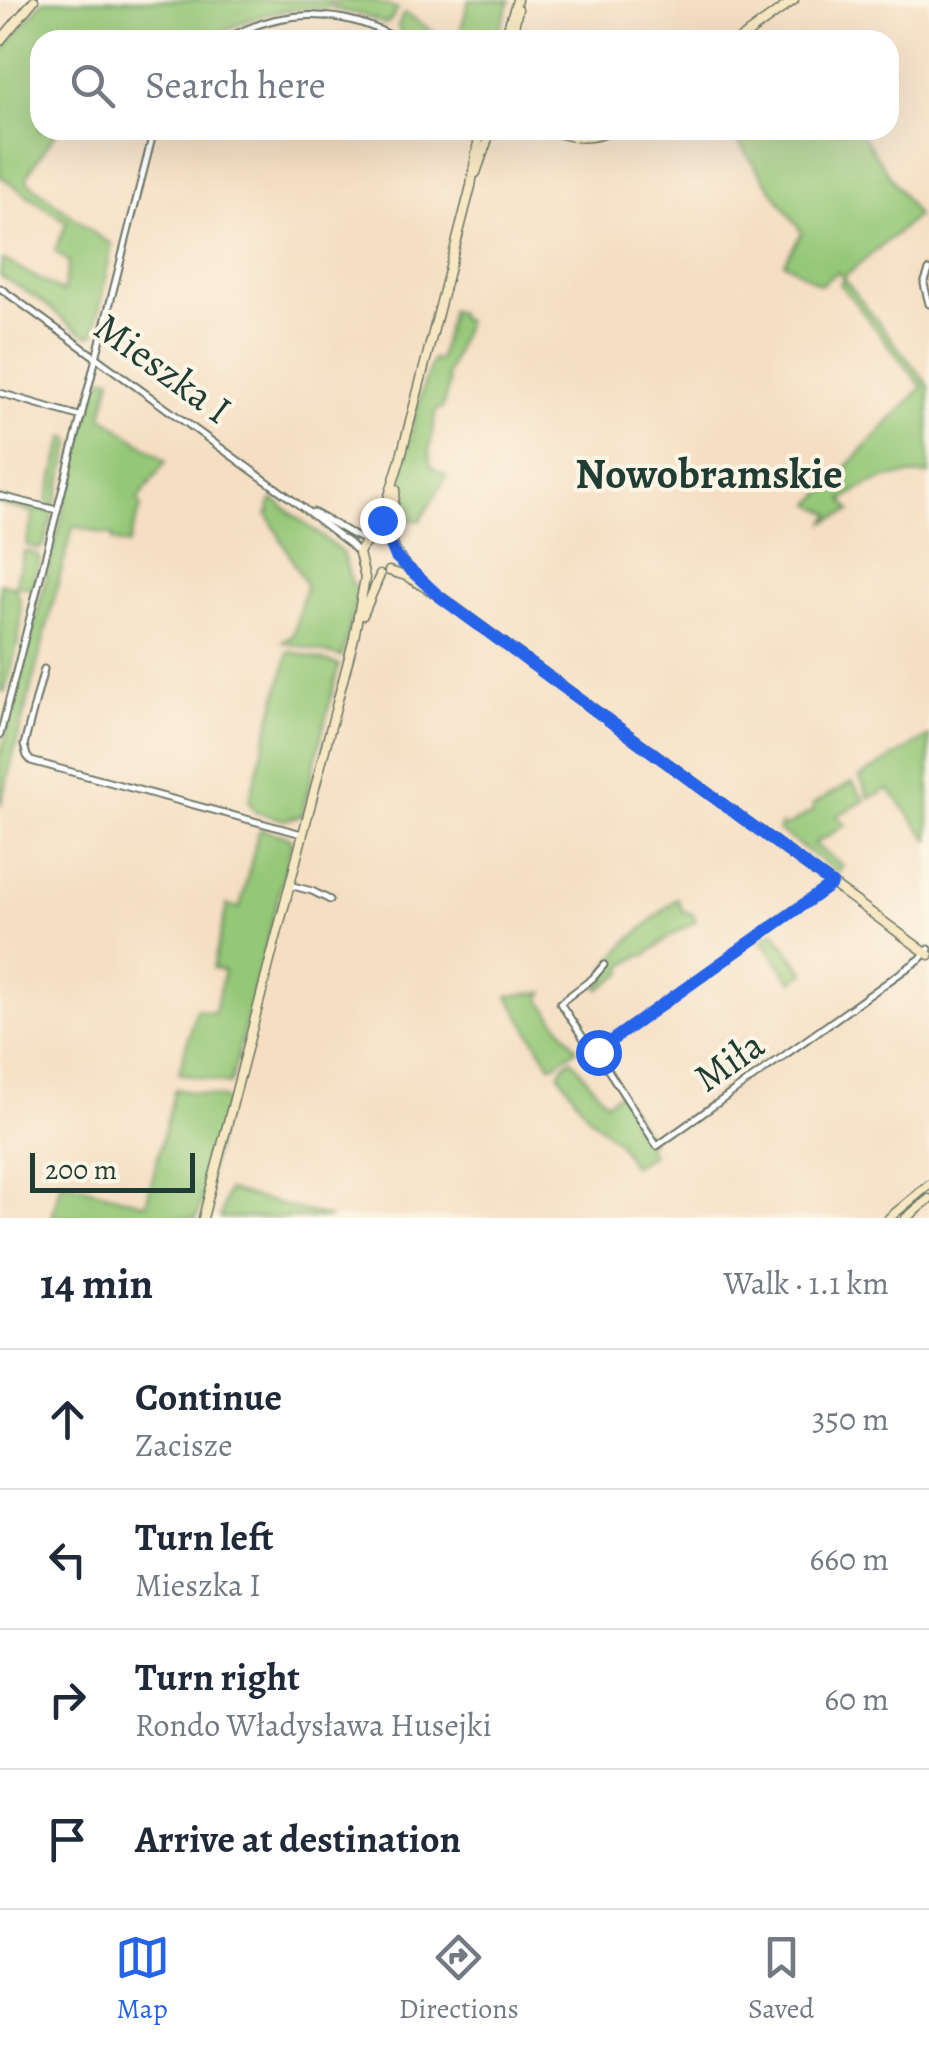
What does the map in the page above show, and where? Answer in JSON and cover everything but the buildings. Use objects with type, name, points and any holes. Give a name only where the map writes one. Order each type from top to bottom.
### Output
[{"type":"main road","points":[[0,41],[34,0]]},
{"type":"main road","points":[[510,30],[518,0]]},
{"type":"main road","points":[[753,30],[794,0]]},
{"type":"main road","points":[[471,186],[478,140]]},
{"type":"main road","points":[[204,1218],[354,638],[365,584],[359,553],[372,539],[400,460],[471,186],[487,140]]},
{"type":"main road","points":[[400,460],[390,543],[396,557],[440,597]]},
{"type":"main road","points":[[372,539],[390,543]]},
{"type":"main road","points":[[390,571],[396,557]]},
{"type":"main road","points":[[365,570],[406,576],[440,597],[928,952]]},
{"type":"main road","points":[[354,638],[380,575]]},
{"type":"main road","points":[[888,1218],[929,1185]]},
{"type":"main road","points":[[906,1218],[928,1202]]},
{"type":"street","points":[[248,30],[268,21],[329,15],[378,30]]},
{"type":"street","points":[[0,735],[151,140]]},
{"type":"street","points":[[929,270],[924,284],[929,304]]},
{"type":"street","name":"Mieszka I","points":[[0,288],[290,498],[359,553]]},
{"type":"street","points":[[0,393],[82,417]]},
{"type":"street","points":[[0,496],[58,510]]},
{"type":"street","name":"Mieszka I","points":[[290,498],[355,536],[372,539]]},
{"type":"street","points":[[44,669],[24,745],[30,761],[302,834]]},
{"type":"street","points":[[289,884],[330,900]]},
{"type":"street","points":[[604,965],[560,1003],[588,1045],[601,1048],[832,884]]},
{"type":"street","name":"Miła","points":[[601,1048],[599,1056],[657,1146],[928,952]]},
{"type":"green space","points":[[44,0],[333,0],[328,8],[282,11],[227,30],[30,30],[30,140],[51,140],[27,175],[28,182],[112,244],[95,333],[90,336],[0,276],[2,259],[63,292],[69,262],[55,251],[67,222],[0,176],[0,53]]},
{"type":"green space","points":[[338,0],[369,0],[398,9],[385,24],[332,9]]},
{"type":"green space","points":[[469,0],[510,0],[500,30],[461,30]]},
{"type":"green space","points":[[404,13],[431,30],[399,30]]},
{"type":"green space","points":[[737,140],[866,140],[917,216],[843,278],[838,272],[820,285],[784,262],[802,233]]},
{"type":"green space","points":[[843,278],[929,386],[929,475],[906,475],[873,483],[843,500],[851,511],[826,522],[832,514],[812,504],[922,387],[840,284]]},
{"type":"green space","points":[[451,310],[466,321],[447,376],[449,384],[442,409],[436,410],[429,451],[431,467],[447,476],[420,521],[395,518],[414,417],[433,359],[439,361]]},
{"type":"green space","points":[[111,378],[102,416],[166,461],[138,499],[141,507],[128,545],[113,541],[113,536],[73,526],[0,807],[0,757],[97,379]]},
{"type":"green space","points":[[65,437],[72,442],[56,502],[50,506],[47,501]]},
{"type":"green space","points":[[0,498],[51,512],[44,545],[39,549],[26,545],[34,513],[0,504]]},
{"type":"green space","points":[[273,499],[342,552],[352,584],[359,590],[342,657],[283,642],[293,635],[306,585],[267,514]]},
{"type":"green space","points":[[24,551],[40,558],[34,589],[15,585]]},
{"type":"green space","points":[[0,583],[16,587],[21,613],[5,692],[0,691]]},
{"type":"green space","points":[[289,651],[339,665],[302,815],[284,820],[255,812],[249,802]]},
{"type":"green space","points":[[929,736],[929,840],[889,789],[869,798],[860,777]]},
{"type":"green space","points":[[852,782],[865,801],[836,816],[846,825],[814,844],[843,866],[838,873],[778,830],[781,824],[785,827],[814,810],[812,805]]},
{"type":"green space","points":[[261,829],[289,837],[292,843],[231,1082],[179,1073],[196,1009],[214,1013],[224,971],[213,968],[227,905],[240,908]]},
{"type":"green space","points":[[677,898],[683,911],[693,914],[696,921],[623,967],[624,972],[600,989],[597,986],[604,980],[607,967],[625,944]]},
{"type":"green space","points":[[774,931],[805,973],[792,982],[762,940]]},
{"type":"green space","points":[[544,992],[542,1002],[577,1049],[553,1065],[508,996]]},
{"type":"green space","points":[[571,1059],[606,1102],[620,1093],[651,1141],[646,1145],[652,1154],[633,1167],[618,1142],[589,1117],[559,1074]]},
{"type":"green space","points":[[175,1089],[224,1098],[227,1104],[197,1218],[52,1218],[61,1181],[146,1204]]},
{"type":"green space","points":[[228,1190],[330,1218],[220,1218]]},
{"type":"district","name":"Nowobramskie","points":[[709,473]]},
{"type":"route","points":[[382,520],[376,538],[390,543],[396,557],[440,597],[832,884],[598,1052]]}]
